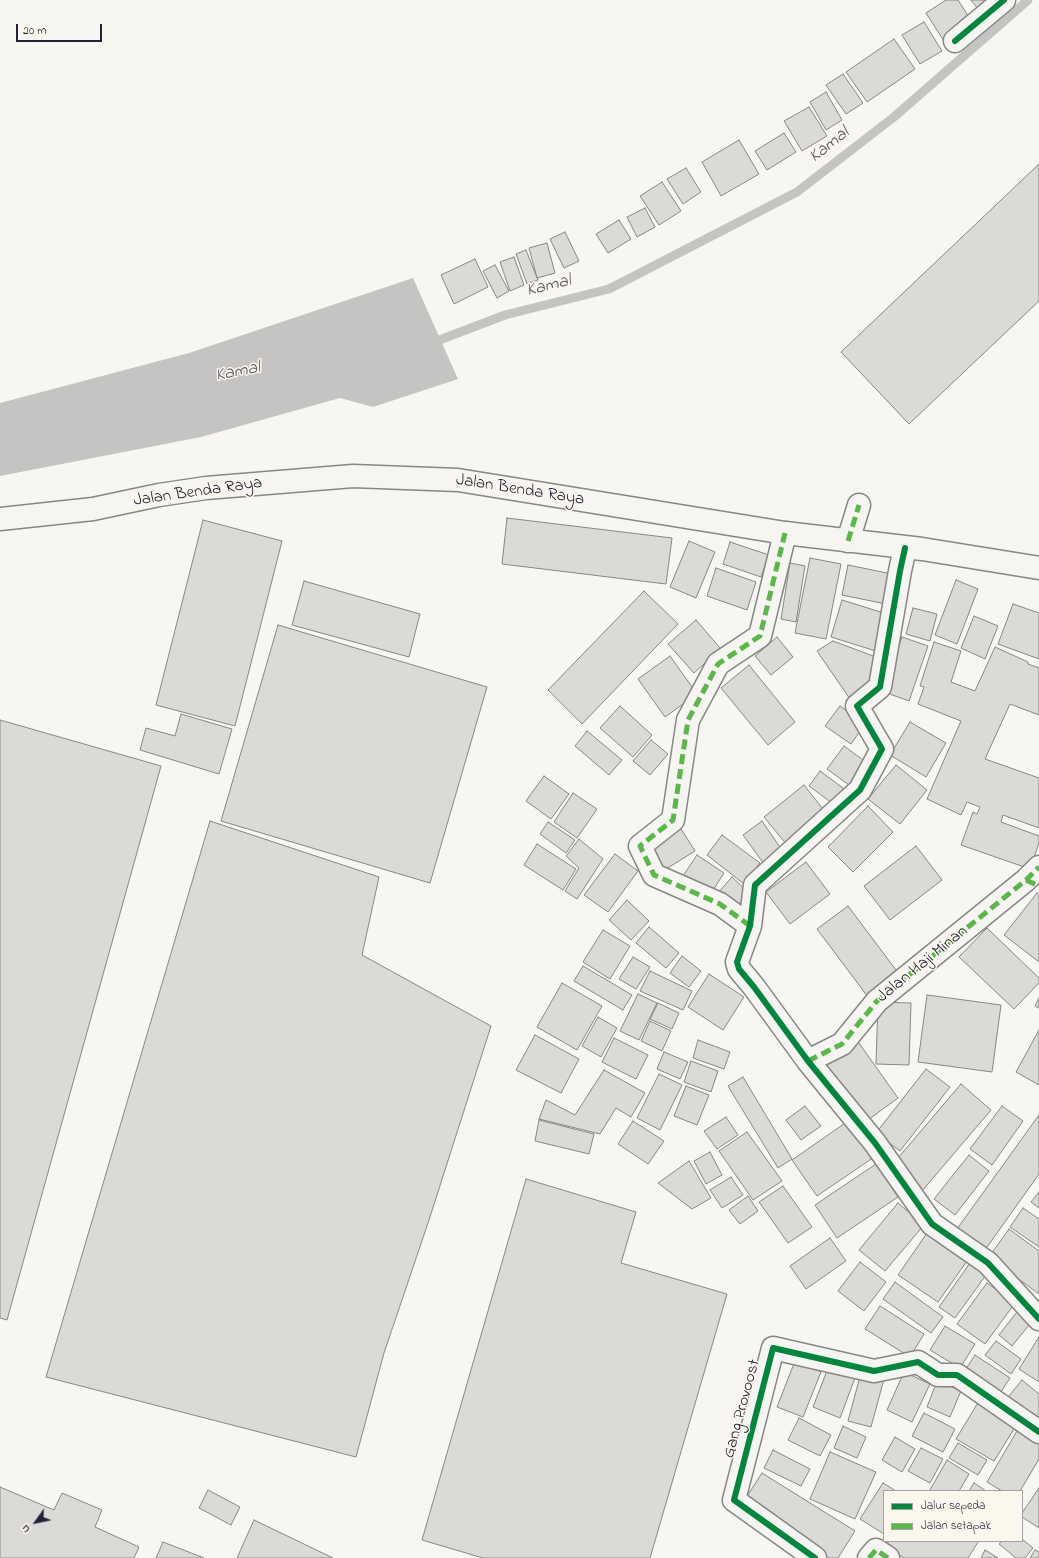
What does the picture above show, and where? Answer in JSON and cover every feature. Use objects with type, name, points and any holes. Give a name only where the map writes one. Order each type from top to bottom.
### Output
[{"type":"street","points":[[955,41],[1004,0]]},
{"type":"street","name":"Jalan Benda Raya","points":[[0,519],[93,509],[158,495],[206,488],[353,476],[458,480],[785,533],[854,521],[905,548],[922,549],[1039,568]]},
{"type":"street","points":[[750,926],[720,904],[654,875],[640,846],[673,820],[688,720],[718,664],[760,636],[785,533]]},
{"type":"street","points":[[905,548],[880,687],[857,706],[882,749],[860,790],[755,885],[750,926],[737,962],[738,969],[754,987],[808,1061],[875,1143],[932,1224],[988,1263],[1039,1319]]},
{"type":"street","name":"Jalan Haji Minan","points":[[808,1061],[842,1044],[877,1001],[1035,878]]},
{"type":"street","name":"Gang Provoost","points":[[815,1558],[734,1500],[773,1348],[874,1371],[918,1362],[938,1375],[957,1375],[1039,1432]]},
{"type":"street","points":[[869,1558],[876,1550],[888,1558]]},
{"type":"water","points":[[413,278],[458,379],[373,407],[340,398],[201,437],[0,476],[0,403],[189,353]]},
{"type":"building","points":[[946,0],[958,0],[972,22],[944,41],[926,13]]},
{"type":"building","points":[[971,0],[991,0],[978,9]]},
{"type":"building","points":[[924,22],[942,51],[920,64],[902,35]]},
{"type":"building","points":[[894,39],[915,69],[867,102],[846,72]]},
{"type":"building","points":[[843,74],[863,103],[846,114],[826,85]]},
{"type":"building","points":[[826,92],[842,120],[826,130],[810,102]]},
{"type":"building","points":[[809,107],[827,136],[802,151],[784,121]]},
{"type":"building","points":[[784,133],[796,152],[767,170],[755,151]]},
{"type":"building","points":[[739,140],[759,174],[721,196],[702,162]]},
{"type":"building","points":[[1039,164],[1039,301],[909,424],[841,352]]},
{"type":"building","points":[[686,168],[701,192],[683,204],[667,179]]},
{"type":"building","points":[[662,182],[681,211],[659,225],[640,196]]},
{"type":"building","points":[[645,208],[655,227],[637,237],[627,217]]},
{"type":"building","points":[[619,220],[631,239],[608,253],[596,234]]},
{"type":"building","points":[[565,232],[579,261],[564,268],[550,239]]},
{"type":"building","points":[[547,243],[555,273],[537,278],[529,248]]},
{"type":"building","points":[[526,250],[538,280],[527,284],[516,254]]},
{"type":"building","points":[[514,257],[524,285],[510,291],[500,262]]},
{"type":"building","points":[[475,259],[488,287],[454,304],[441,275]]},
{"type":"building","points":[[495,265],[509,291],[497,298],[483,271]]},
{"type":"building","points":[[507,518],[672,538],[666,584],[502,564]]},
{"type":"building","points":[[203,520],[282,541],[235,726],[156,705]]},
{"type":"building","points":[[689,541],[715,552],[696,598],[670,587]]},
{"type":"building","points":[[730,542],[769,555],[761,577],[723,564]]},
{"type":"building","points":[[810,558],[841,564],[826,639],[795,633]]},
{"type":"building","points":[[790,563],[805,566],[796,622],[781,619]]},
{"type":"building","points":[[848,565],[892,574],[886,604],[842,595]]},
{"type":"building","points":[[716,568],[756,582],[747,610],[707,596]]},
{"type":"building","points":[[956,580],[978,589],[957,644],[935,635]]},
{"type":"building","points":[[304,581],[420,614],[409,657],[292,625]]},
{"type":"building","points":[[644,591],[678,624],[582,724],[548,690]]},
{"type":"building","points":[[842,600],[890,615],[879,652],[831,637]]},
{"type":"building","points":[[1013,604],[1039,613],[1039,659],[998,644]]},
{"type":"building","points":[[913,608],[937,614],[930,641],[906,634]]},
{"type":"building","points":[[974,616],[998,626],[985,659],[961,648]]},
{"type":"building","points":[[696,620],[721,649],[694,673],[668,644]]},
{"type":"building","points":[[278,625],[487,687],[430,883],[221,821]]},
{"type":"building","points":[[777,637],[793,657],[771,675],[755,656]]},
{"type":"building","points":[[902,637],[928,646],[909,701],[884,692]]},
{"type":"building","points":[[833,641],[884,660],[876,686],[852,702],[817,651]]},
{"type":"building","points":[[934,642],[961,651],[951,682],[975,691],[995,647],[1039,668],[1039,715],[1010,704],[985,759],[1039,778],[1039,828],[1003,815],[1001,822],[1039,836],[1039,843],[1030,869],[961,845],[973,812],[977,814],[980,807],[967,802],[961,815],[927,799],[961,721],[918,704],[924,687],[920,686]]},
{"type":"building","points":[[670,656],[697,694],[665,717],[638,679]]},
{"type":"building","points":[[749,665],[795,722],[768,745],[721,688]]},
{"type":"building","points":[[620,706],[652,735],[633,757],[600,728]]},
{"type":"building","points":[[840,706],[865,724],[851,744],[825,726]]},
{"type":"building","points":[[181,714],[232,729],[219,774],[140,750],[146,728],[175,736]]},
{"type":"building","points":[[0,720],[161,766],[7,1320],[0,1318]]},
{"type":"building","points":[[910,722],[946,743],[926,777],[890,755]]},
{"type":"building","points":[[587,731],[622,760],[609,775],[575,746]]},
{"type":"building","points":[[651,740],[668,754],[650,775],[633,761]]},
{"type":"building","points":[[844,746],[870,765],[853,788],[827,769]]},
{"type":"building","points":[[896,765],[927,790],[900,824],[868,799]]},
{"type":"building","points":[[820,771],[847,791],[836,806],[809,786]]},
{"type":"building","points":[[544,776],[569,794],[551,819],[526,801]]},
{"type":"building","points":[[804,785],[826,813],[787,845],[764,817]]},
{"type":"building","points":[[573,793],[597,809],[577,838],[554,822]]},
{"type":"building","points":[[868,806],[893,832],[853,872],[828,847]]},
{"type":"building","points":[[210,821],[379,877],[362,955],[491,1026],[429,1220],[384,1353],[356,1457],[46,1377]]},
{"type":"building","points":[[762,821],[782,850],[764,864],[743,835]]},
{"type":"building","points":[[548,822],[575,840],[566,853],[540,834]]},
{"type":"building","points":[[678,824],[695,851],[658,874],[642,848]]},
{"type":"building","points":[[722,835],[760,863],[744,884],[707,855]]},
{"type":"building","points":[[579,839],[603,859],[577,899],[565,891],[579,868],[566,856]]},
{"type":"building","points":[[537,844],[576,869],[563,890],[524,865]]},
{"type":"building","points":[[916,846],[942,880],[890,920],[864,886]]},
{"type":"building","points":[[615,854],[638,871],[608,912],[584,895]]},
{"type":"building","points":[[697,855],[724,873],[710,895],[683,876]]},
{"type":"building","points":[[806,862],[830,894],[790,924],[766,892]]},
{"type":"building","points":[[732,877],[750,894],[735,911],[717,894]]},
{"type":"building","points":[[1037,893],[1039,895],[1039,962],[1004,935]]},
{"type":"building","points":[[627,900],[649,921],[631,940],[609,920]]},
{"type":"building","points":[[848,906],[899,974],[868,997],[817,929]]},
{"type":"building","points":[[649,927],[679,953],[666,968],[636,943]]},
{"type":"building","points":[[987,928],[1039,978],[1039,983],[1014,1009],[959,957]]},
{"type":"building","points":[[603,930],[630,946],[610,979],[583,962]]},
{"type":"building","points":[[682,956],[701,971],[689,987],[670,973]]},
{"type":"building","points":[[633,957],[650,967],[636,989],[619,979]]},
{"type":"building","points":[[583,966],[632,995],[623,1010],[574,981]]},
{"type":"building","points":[[650,971],[692,991],[683,1010],[640,991]]},
{"type":"building","points":[[709,974],[744,997],[723,1030],[688,1007]]},
{"type":"building","points":[[562,983],[602,1006],[577,1050],[537,1027]]},
{"type":"building","points":[[638,994],[657,1003],[639,1040],[620,1031]]},
{"type":"building","points":[[927,995],[1001,1005],[992,1072],[918,1062]]},
{"type":"building","points":[[1039,998],[1039,1008],[1035,1006]]},
{"type":"building","points":[[878,1002],[911,1003],[909,1065],[876,1064]]},
{"type":"building","points":[[658,1003],[679,1013],[672,1029],[650,1019]]},
{"type":"building","points":[[598,1017],[617,1028],[601,1057],[582,1046]]},
{"type":"building","points":[[650,1021],[671,1031],[662,1051],[641,1041]]},
{"type":"building","points":[[1039,1030],[1039,1085],[1016,1072]]},
{"type":"building","points":[[535,1035],[579,1059],[561,1093],[516,1070]]},
{"type":"building","points":[[854,1036],[898,1098],[865,1122],[820,1061]]},
{"type":"building","points":[[614,1038],[648,1055],[636,1079],[602,1062]]},
{"type":"building","points":[[698,1040],[730,1052],[724,1069],[693,1058]]},
{"type":"building","points":[[664,1052],[688,1062],[680,1079],[657,1069]]},
{"type":"building","points":[[691,1061],[718,1071],[711,1092],[684,1082]]},
{"type":"building","points":[[926,1069],[950,1087],[900,1151],[876,1133]]},
{"type":"building","points":[[604,1070],[645,1093],[631,1117],[616,1108],[600,1134],[539,1119],[546,1100],[575,1115]]},
{"type":"building","points":[[659,1074],[682,1085],[660,1130],[637,1118]]},
{"type":"building","points":[[743,1077],[792,1159],[778,1168],[728,1086]]},
{"type":"building","points":[[961,1084],[991,1110],[922,1191],[892,1165]]},
{"type":"building","points":[[686,1086],[709,1095],[697,1125],[674,1116]]},
{"type":"building","points":[[805,1106],[821,1126],[801,1140],[786,1120]]},
{"type":"building","points":[[1002,1106],[1023,1121],[992,1165],[970,1149]]},
{"type":"building","points":[[1039,1115],[1039,1174],[985,1250],[957,1229]]},
{"type":"building","points":[[726,1117],[738,1135],[717,1149],[704,1131]]},
{"type":"building","points":[[851,1119],[877,1155],[817,1196],[792,1160]]},
{"type":"building","points":[[539,1120],[594,1134],[589,1154],[535,1141]]},
{"type":"building","points":[[633,1121],[664,1141],[648,1164],[618,1144]]},
{"type":"building","points":[[747,1132],[782,1181],[753,1200],[719,1151]]},
{"type":"building","points":[[710,1152],[722,1175],[706,1184],[694,1161]]},
{"type":"building","points":[[969,1155],[989,1171],[955,1215],[934,1199]]},
{"type":"building","points":[[689,1161],[711,1198],[692,1209],[658,1183]]},
{"type":"building","points":[[876,1164],[898,1197],[837,1238],[815,1205]]},
{"type":"building","points":[[731,1177],[743,1195],[722,1208],[710,1190]]},
{"type":"building","points":[[526,1179],[636,1212],[621,1263],[727,1294],[650,1558],[483,1558],[422,1540]]},
{"type":"building","points":[[783,1186],[812,1227],[788,1243],[759,1202]]},
{"type":"building","points":[[1039,1192],[1039,1208],[1031,1202]]},
{"type":"building","points":[[748,1196],[758,1211],[740,1224],[729,1210]]},
{"type":"building","points":[[898,1203],[924,1225],[885,1271],[859,1250]]},
{"type":"building","points":[[1023,1208],[1039,1219],[1039,1247],[1010,1227]]},
{"type":"building","points":[[1009,1229],[1039,1251],[1039,1294],[989,1257]]},
{"type":"building","points":[[927,1233],[967,1261],[938,1302],[898,1275]]},
{"type":"building","points":[[830,1238],[846,1261],[806,1289],[790,1266]]},
{"type":"building","points":[[860,1262],[886,1282],[864,1311],[838,1291]]},
{"type":"building","points":[[970,1263],[986,1275],[955,1318],[939,1307]]},
{"type":"building","points":[[895,1282],[943,1317],[931,1333],[883,1299]]},
{"type":"building","points":[[987,1283],[1015,1303],[985,1344],[957,1324]]},
{"type":"building","points":[[880,1306],[924,1334],[910,1357],[865,1329]]},
{"type":"building","points":[[1020,1308],[1034,1319],[1012,1346],[999,1335]]},
{"type":"building","points":[[945,1326],[975,1344],[960,1368],[930,1350]]},
{"type":"building","points":[[1039,1337],[1039,1382],[1019,1369]]},
{"type":"building","points":[[996,1341],[1021,1359],[1011,1374],[985,1355]]},
{"type":"building","points":[[975,1355],[1010,1378],[997,1398],[962,1375]]},
{"type":"building","points":[[795,1361],[821,1372],[803,1417],[777,1407]]},
{"type":"building","points":[[828,1368],[855,1378],[840,1418],[813,1407]]},
{"type":"building","points":[[904,1372],[930,1384],[912,1422],[887,1410]]},
{"type":"building","points":[[861,1373],[884,1379],[871,1427],[848,1421]]},
{"type":"building","points":[[1022,1380],[1039,1394],[1039,1413],[1032,1422],[1005,1401]]},
{"type":"building","points":[[937,1381],[961,1391],[950,1417],[927,1407]]},
{"type":"building","points":[[979,1401],[1017,1424],[994,1461],[956,1439]]},
{"type":"building","points":[[924,1413],[955,1429],[943,1452],[912,1436]]},
{"type":"building","points":[[799,1418],[831,1435],[820,1456],[788,1440]]},
{"type":"building","points":[[843,1426],[866,1437],[857,1458],[834,1448]]},
{"type":"building","points":[[1017,1431],[1039,1444],[1039,1459],[1021,1490],[1000,1490],[987,1482]]},
{"type":"building","points":[[895,1437],[915,1449],[902,1472],[882,1460]]},
{"type":"building","points":[[958,1443],[987,1460],[978,1475],[949,1458]]},
{"type":"building","points":[[921,1448],[943,1459],[930,1483],[908,1471]]},
{"type":"building","points":[[773,1450],[810,1469],[801,1486],[764,1468]]},
{"type":"building","points":[[830,1452],[876,1472],[855,1519],[810,1499]]},
{"type":"building","points":[[947,1460],[969,1474],[960,1490],[930,1490]]},
{"type":"building","points":[[762,1473],[855,1531],[838,1558],[829,1558],[742,1504]]},
{"type":"building","points":[[883,1483],[894,1490],[883,1490],[883,1533],[860,1519]]},
{"type":"building","points":[[974,1483],[984,1490],[970,1490]]},
{"type":"building","points":[[0,1487],[54,1510],[62,1493],[102,1510],[95,1527],[139,1547],[134,1558],[0,1558]]},
{"type":"building","points":[[1039,1488],[1039,1528],[1023,1518],[1023,1512]]},
{"type":"building","points":[[208,1490],[240,1507],[231,1525],[199,1508]]},
{"type":"building","points":[[254,1520],[333,1558],[237,1558]]},
{"type":"building","points":[[1023,1540],[1033,1548],[1025,1558],[1016,1558],[999,1544],[1001,1542],[1023,1542]]},
{"type":"building","points":[[163,1542],[204,1558],[156,1558]]},
{"type":"building","points":[[888,1542],[978,1542],[968,1558],[904,1558],[886,1546]]},
{"type":"building","points":[[985,1550],[998,1558],[981,1558]]},
{"type":"building","points":[[1035,1550],[1039,1552],[1039,1558],[1030,1558]]},
{"type":"waterway","name":"Kamal","points":[[429,344],[505,315],[609,289],[797,192],[894,117],[1028,0]]},
{"type":"marked path","points":[[848,541],[859,505]]},
{"type":"marked path","points":[[750,926],[720,904],[654,875],[640,846],[673,820],[688,720],[718,664],[760,636],[785,533]]},
{"type":"marked path","points":[[808,1061],[842,1044],[877,1001],[1026,880],[1039,867]]},
{"type":"marked path","points":[[1026,880],[1039,886]]},
{"type":"marked path","points":[[869,1558],[876,1550],[888,1558]]},
{"type":"cycle path","points":[[955,41],[1004,0]]},
{"type":"cycle path","points":[[905,548],[880,687],[857,706],[882,749],[860,790],[755,885],[750,926],[737,962],[739,969],[754,987],[808,1061],[875,1143],[932,1224],[988,1263],[1039,1319]]},
{"type":"cycle path","points":[[815,1558],[734,1500],[773,1348],[874,1371],[918,1362],[938,1375],[957,1375],[1039,1432]]}]
